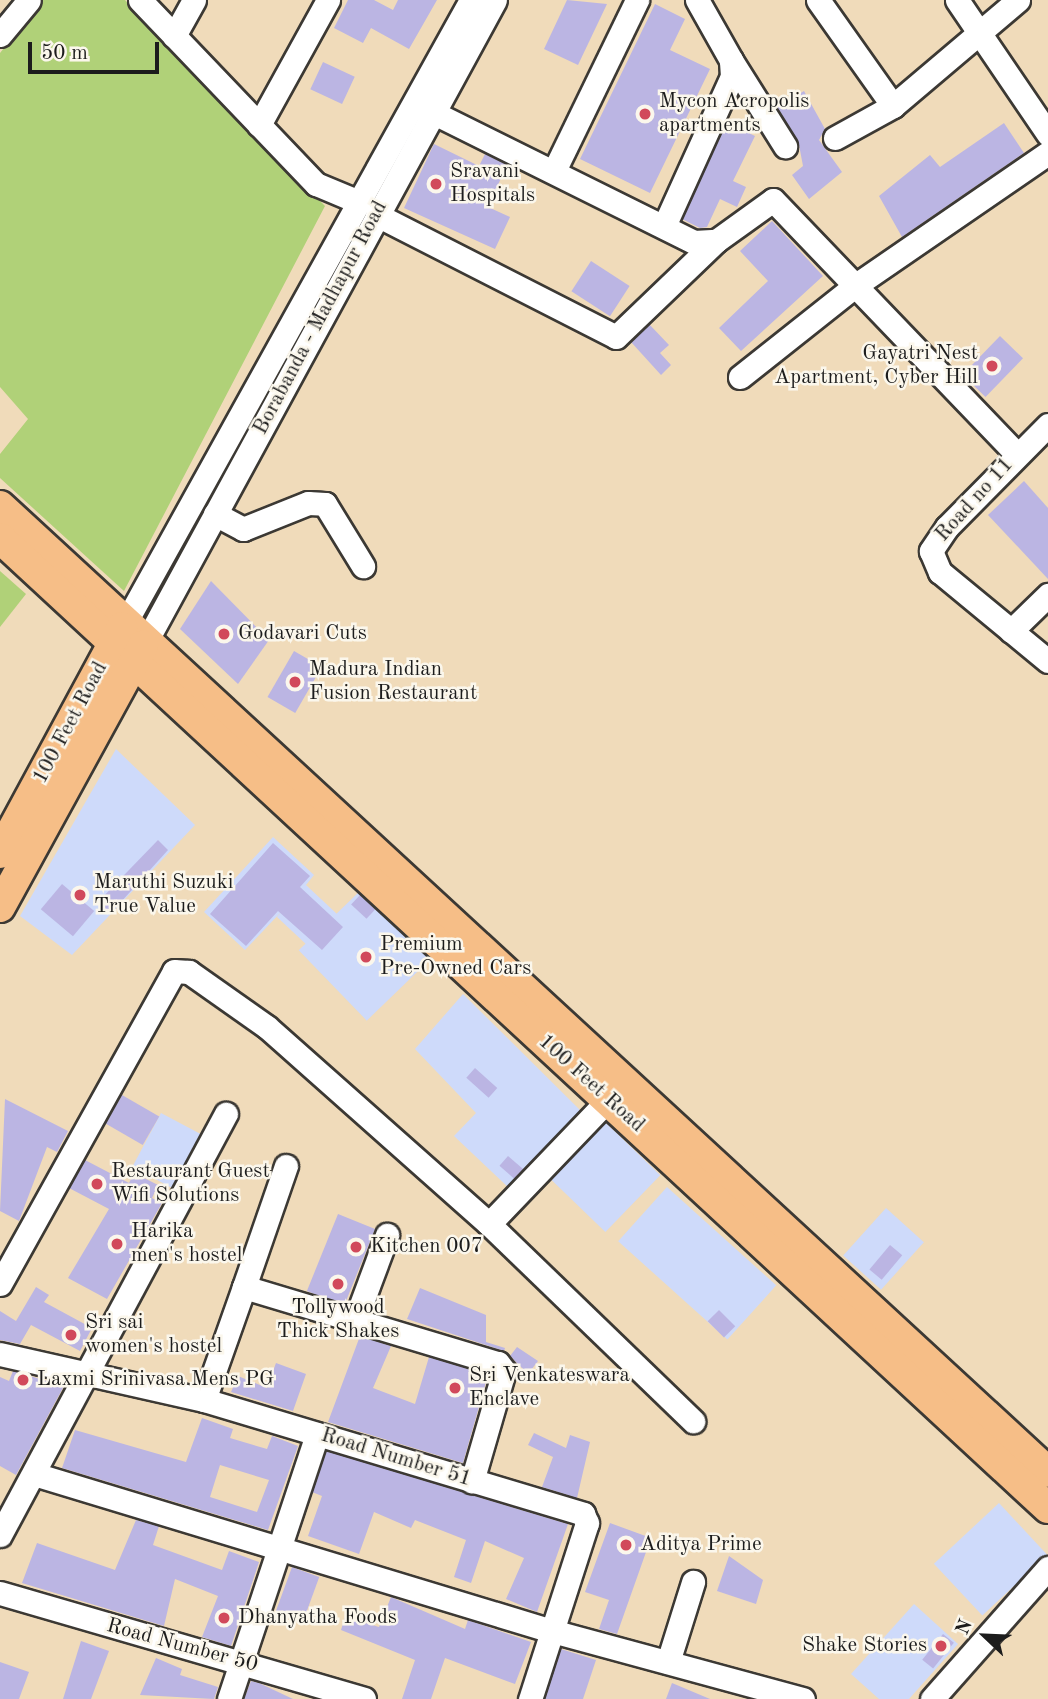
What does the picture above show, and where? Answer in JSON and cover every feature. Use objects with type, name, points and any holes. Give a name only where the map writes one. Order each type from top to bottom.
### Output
[{"type":"main road","points":[[0,506],[131,640]]},
{"type":"main road","points":[[0,538],[131,640]]},
{"type":"main road","name":"100 Feet Road","points":[[0,853],[131,640]]},
{"type":"main road","name":"100 Feet Road","points":[[0,907],[131,640]]},
{"type":"main road","name":"100 Feet Road","points":[[131,640],[609,1099],[1048,1507]]},
{"type":"main road","name":"100 Feet Road","points":[[131,640],[1048,1472]]},
{"type":"street","points":[[0,35],[29,0]]},
{"type":"street","points":[[140,0],[258,125],[324,190],[368,208],[617,337],[716,241],[773,200],[1017,454]]},
{"type":"street","points":[[174,36],[194,0]]},
{"type":"street","points":[[258,125],[328,0]]},
{"type":"street","points":[[131,640],[368,208],[471,0]]},
{"type":"street","name":"Borabanda - Madhapur Road","points":[[131,640],[215,514],[368,208],[432,111],[495,0]]},
{"type":"street","points":[[555,169],[637,0]]},
{"type":"street","points":[[696,0],[785,146]]},
{"type":"street","points":[[818,0],[893,106]]},
{"type":"street","points":[[957,0],[1048,134]]},
{"type":"street","points":[[835,138],[893,106],[982,35],[1018,0]]},
{"type":"street","points":[[665,224],[727,92],[731,60]]},
{"type":"street","points":[[432,111],[665,224],[694,242],[716,241]]},
{"type":"street","points":[[740,377],[856,285],[1048,153]]},
{"type":"street","name":"Road no 11","points":[[1048,425],[1017,454],[932,551],[940,572],[1048,661]]},
{"type":"street","points":[[215,514],[243,529],[308,503],[325,504],[363,566]]},
{"type":"street","points":[[1011,631],[1048,595]]},
{"type":"street","points":[[0,1284],[174,971],[189,972],[267,1027],[489,1224],[693,1420]]},
{"type":"street","points":[[489,1224],[609,1099]]},
{"type":"street","points":[[0,1535],[226,1114]]},
{"type":"street","points":[[204,1400],[286,1167]]},
{"type":"street","points":[[355,1321],[387,1235]]},
{"type":"street","points":[[244,1287],[501,1365],[472,1481]]},
{"type":"street","name":"Road Number 51","points":[[0,1354],[204,1400],[586,1516],[552,1631]]},
{"type":"street","points":[[229,1699],[317,1434]]},
{"type":"street","points":[[34,1475],[279,1551],[552,1631],[803,1699]]},
{"type":"street","points":[[932,1699],[1048,1568]]},
{"type":"street","points":[[668,1662],[693,1582]]},
{"type":"street","name":"Road Number 50","points":[[0,1593],[363,1699]]},
{"type":"street","points":[[530,1699],[552,1631]]},
{"type":"shaded area","points":[[116,749],[195,825],[72,955],[20,916]]},
{"type":"shaded area","points":[[273,837],[314,875],[306,885],[337,914],[308,946],[277,917],[282,911],[245,950],[204,912]]},
{"type":"shaded area","name":"Premium Pre-Owned Cars","points":[[362,889],[430,959],[367,1021],[299,950]]},
{"type":"shaded area","points":[[463,994],[581,1111],[510,1189],[454,1136],[476,1113],[415,1049]]},
{"type":"shaded area","points":[[161,1113],[202,1135],[174,1189],[132,1167]]},
{"type":"shaded area","points":[[602,1119],[660,1175],[605,1232],[547,1176]]},
{"type":"shaded area","points":[[667,1187],[776,1285],[727,1340],[618,1241]]},
{"type":"shaded area","points":[[886,1208],[924,1242],[881,1290],[843,1256]]},
{"type":"shaded area","points":[[999,1503],[1047,1555],[982,1616],[934,1564]]},
{"type":"shaded area","points":[[914,1604],[958,1644],[909,1699],[879,1699],[851,1674]]},
{"type":"green space","points":[[43,0],[125,0],[325,206],[124,591],[0,478],[0,454],[28,419],[0,387],[0,53]]},
{"type":"green space","points":[[0,571],[26,594],[0,627]]},
{"type":"building","points":[[348,0],[374,0],[393,10],[398,0],[437,0],[409,49],[371,28],[363,43],[334,28]]},
{"type":"building","points":[[567,0],[607,4],[578,65],[544,49]]},
{"type":"building","name":"Mycon Acropolis apartments","points":[[655,4],[685,19],[670,50],[710,69],[650,193],[580,159]]},
{"type":"building","points":[[323,62],[355,77],[342,104],[310,89]]},
{"type":"building","points":[[804,91],[825,129],[819,140],[842,172],[809,199],[792,175],[803,166],[799,145],[777,107]]},
{"type":"building","points":[[726,122],[755,136],[733,181],[746,187],[737,207],[720,199],[707,227],[700,228],[682,219]]},
{"type":"building","points":[[1004,123],[1024,153],[902,237],[879,196],[930,155],[940,167]]},
{"type":"building","points":[[434,144],[479,166],[485,154],[507,165],[488,207],[510,217],[495,249],[404,208]]},
{"type":"building","points":[[772,221],[823,276],[741,351],[719,328],[768,281],[740,251]]},
{"type":"building","points":[[591,261],[630,286],[610,316],[571,291]]},
{"type":"building","points":[[649,324],[669,345],[660,353],[671,365],[661,375],[631,342]]},
{"type":"building","name":"Gayatri Nest Apartment, Cyber Hill","points":[[1000,336],[1023,358],[986,397],[962,375]]},
{"type":"building","points":[[1024,481],[1048,508],[1048,579],[988,515]]},
{"type":"building","name":"Godavari Cuts","points":[[211,581],[269,640],[238,684],[180,629]]},
{"type":"building","name":"Madura Indian Fusion Restaurant","points":[[294,651],[322,667],[295,713],[268,697]]},
{"type":"building","points":[[158,840],[168,850],[111,913],[98,902]]},
{"type":"building","points":[[273,843],[310,876],[300,887],[343,927],[322,950],[278,911],[246,946],[210,914]]},
{"type":"building","points":[[62,884],[94,911],[73,936],[41,909]]},
{"type":"building","points":[[360,895],[375,909],[366,919],[351,905]]},
{"type":"building","points":[[475,1068],[497,1088],[489,1098],[466,1078]]},
{"type":"building","points":[[122,1095],[159,1116],[143,1145],[106,1124]]},
{"type":"building","points":[[5,1099],[68,1131],[57,1152],[47,1147],[19,1221],[0,1211]]},
{"type":"building","points":[[508,1156],[523,1169],[515,1179],[499,1166]]},
{"type":"building","points":[[85,1160],[129,1183],[134,1173],[158,1185],[152,1198],[162,1203],[107,1299],[68,1278],[109,1209],[69,1188]]},
{"type":"building","points":[[338,1214],[375,1229],[344,1306],[307,1291]]},
{"type":"building","points":[[890,1245],[902,1255],[882,1280],[869,1270]]},
{"type":"building","points":[[36,1287],[49,1295],[44,1302],[92,1328],[80,1351],[31,1325],[20,1344],[0,1340],[0,1311],[16,1321]]},
{"type":"building","points":[[420,1288],[486,1315],[486,1342],[505,1348],[504,1351],[407,1319]]},
{"type":"building","points":[[719,1310],[735,1326],[724,1338],[708,1321]]},
{"type":"building","points":[[360,1336],[391,1346],[373,1388],[415,1404],[429,1357],[488,1375],[463,1463],[328,1422]]},
{"type":"building","points":[[517,1347],[538,1361],[528,1374],[510,1356]]},
{"type":"building","points":[[276,1363],[306,1374],[293,1411],[231,1392],[238,1376],[267,1388]]},
{"type":"building","points":[[13,1371],[64,1386],[16,1475],[0,1466],[0,1377],[9,1381]]},
{"type":"building","points":[[202,1418],[233,1429],[230,1438],[267,1449],[272,1436],[298,1446],[268,1530],[62,1468],[75,1430],[186,1462]],"holes":[[[220,1465],[269,1480],[257,1512],[210,1497]]]},
{"type":"building","points":[[534,1433],[566,1448],[570,1435],[590,1442],[577,1498],[542,1487],[553,1457],[528,1445]]},
{"type":"building","points":[[326,1451],[568,1524],[537,1612],[506,1599],[524,1558],[485,1541],[471,1583],[454,1577],[466,1540],[415,1520],[411,1528],[374,1512],[359,1554],[308,1536],[322,1496],[312,1492]]},
{"type":"building","points":[[136,1520],[159,1526],[153,1545],[222,1570],[229,1551],[259,1562],[231,1646],[202,1637],[218,1596],[175,1579],[164,1626],[22,1583],[37,1543],[115,1570]]},
{"type":"building","points":[[610,1523],[651,1538],[617,1634],[599,1629],[609,1600],[585,1592]]},
{"type":"building","points":[[729,1556],[763,1580],[756,1604],[717,1591]]},
{"type":"building","points":[[292,1567],[319,1577],[303,1622],[276,1612]]},
{"type":"building","points":[[391,1597],[465,1629],[468,1620],[531,1642],[515,1684],[445,1658],[431,1699],[402,1699],[415,1660],[341,1630],[345,1617],[379,1627]]},
{"type":"building","points":[[943,1634],[954,1643],[933,1668],[922,1660]]},
{"type":"building","points":[[81,1641],[109,1651],[91,1699],[63,1699]]},
{"type":"building","points":[[561,1649],[596,1660],[583,1699],[545,1699]]},
{"type":"building","points":[[156,1658],[182,1669],[180,1675],[218,1687],[214,1699],[140,1695]]},
{"type":"building","points":[[0,1662],[29,1672],[19,1699],[0,1699]]},
{"type":"building","points":[[251,1681],[259,1683],[293,1699],[244,1699]]},
{"type":"building","points":[[672,1683],[710,1699],[666,1699]]},
{"type":"place","name":"Mycon Acropolis apartments","points":[[645,114]]},
{"type":"place","name":"Sravani Hospitals","points":[[436,184]]},
{"type":"place","name":"Gayatri Nest Apartment, Cyber Hill","points":[[992,366]]},
{"type":"place","name":"Godavari Cuts","points":[[224,634]]},
{"type":"place","name":"Madura Indian Fusion Restaurant","points":[[295,682]]},
{"type":"place","name":"Maruthi Suzuki True Value","points":[[80,895]]},
{"type":"place","name":"Premium Pre-Owned Cars","points":[[366,957]]},
{"type":"place","name":"Restaurant Guest Wifi Solutions","points":[[97,1184]]},
{"type":"place","name":"Harika men's hostel","points":[[117,1244]]},
{"type":"place","name":"Kitchen 007","points":[[356,1247]]},
{"type":"place","name":"Tollywood Thick Shakes","points":[[338,1284]]},
{"type":"place","name":"Sri sai women's hostel","points":[[71,1335]]},
{"type":"place","name":"Laxmi Srinivasa Mens PG","points":[[23,1380]]},
{"type":"place","name":"Sri Venkateswara Enclave","points":[[455,1388]]},
{"type":"place","name":"Aditya Prime","points":[[626,1545]]},
{"type":"place","name":"Dhanyatha Foods","points":[[224,1618]]},
{"type":"place","name":"Shake Stories","points":[[941,1646]]}]
